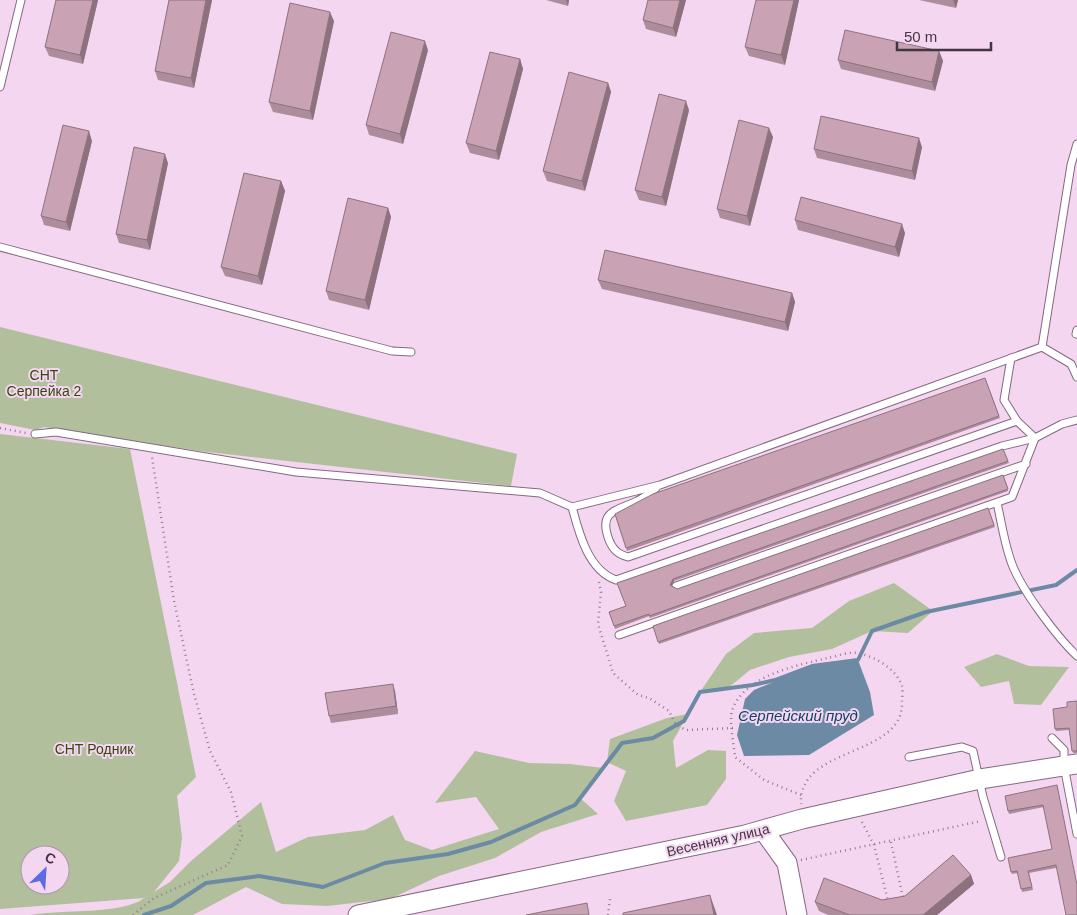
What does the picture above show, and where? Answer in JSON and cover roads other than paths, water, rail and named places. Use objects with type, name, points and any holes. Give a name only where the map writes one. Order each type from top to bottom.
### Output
[{"type":"street","name":"Весенняя улица","points":[[358,915],[764,831],[855,807],[980,779],[1070,765]]},
{"type":"street","points":[[764,831],[787,863],[797,915]]},
{"type":"lane","points":[[0,87],[22,0]]},
{"type":"lane","points":[[1042,347],[1077,144]]},
{"type":"lane","points":[[0,247],[392,351],[411,352]]},
{"type":"lane","points":[[35,434],[56,432],[296,472],[540,493],[572,508],[660,485],[1042,347],[1071,364],[1077,377]]},
{"type":"lane","points":[[1011,358],[1004,400],[1017,421],[1035,438]]},
{"type":"lane","points":[[572,508],[578,528],[597,568],[605,576],[616,580],[1002,446],[1035,438],[1062,424],[1077,420]]},
{"type":"lane","points":[[660,485],[639,501],[612,510],[607,518],[605,529],[612,547],[619,555],[628,557],[1017,421]]},
{"type":"lane","points":[[619,635],[1012,497],[1035,438]]},
{"type":"lane","points":[[676,586],[1026,464]]},
{"type":"lane","points":[[996,503],[1013,568],[1026,592],[1065,645],[1077,656]]},
{"type":"lane","points":[[1052,738],[1064,750],[1070,765],[1077,834]]},
{"type":"lane","points":[[910,757],[962,747],[973,751],[1001,857]]},
{"type":"water","name":"Серпейский пруд","points":[[858,660],[870,692],[874,715],[809,755],[744,756],[737,735],[745,699],[754,690],[812,666]]},
{"type":"waterway","points":[[144,915],[171,906],[206,883],[259,876],[323,887],[385,863],[448,854],[491,842],[575,805],[622,743],[653,738],[684,721],[700,692],[753,685],[775,680],[812,666],[858,660],[872,631],[926,612],[1056,585],[1077,570]]},
{"type":"park label","name":"СНТ Серпейка 2","points":[[44,384]]},
{"type":"park label","name":"СНТ Родник","points":[[94,749]]}]
